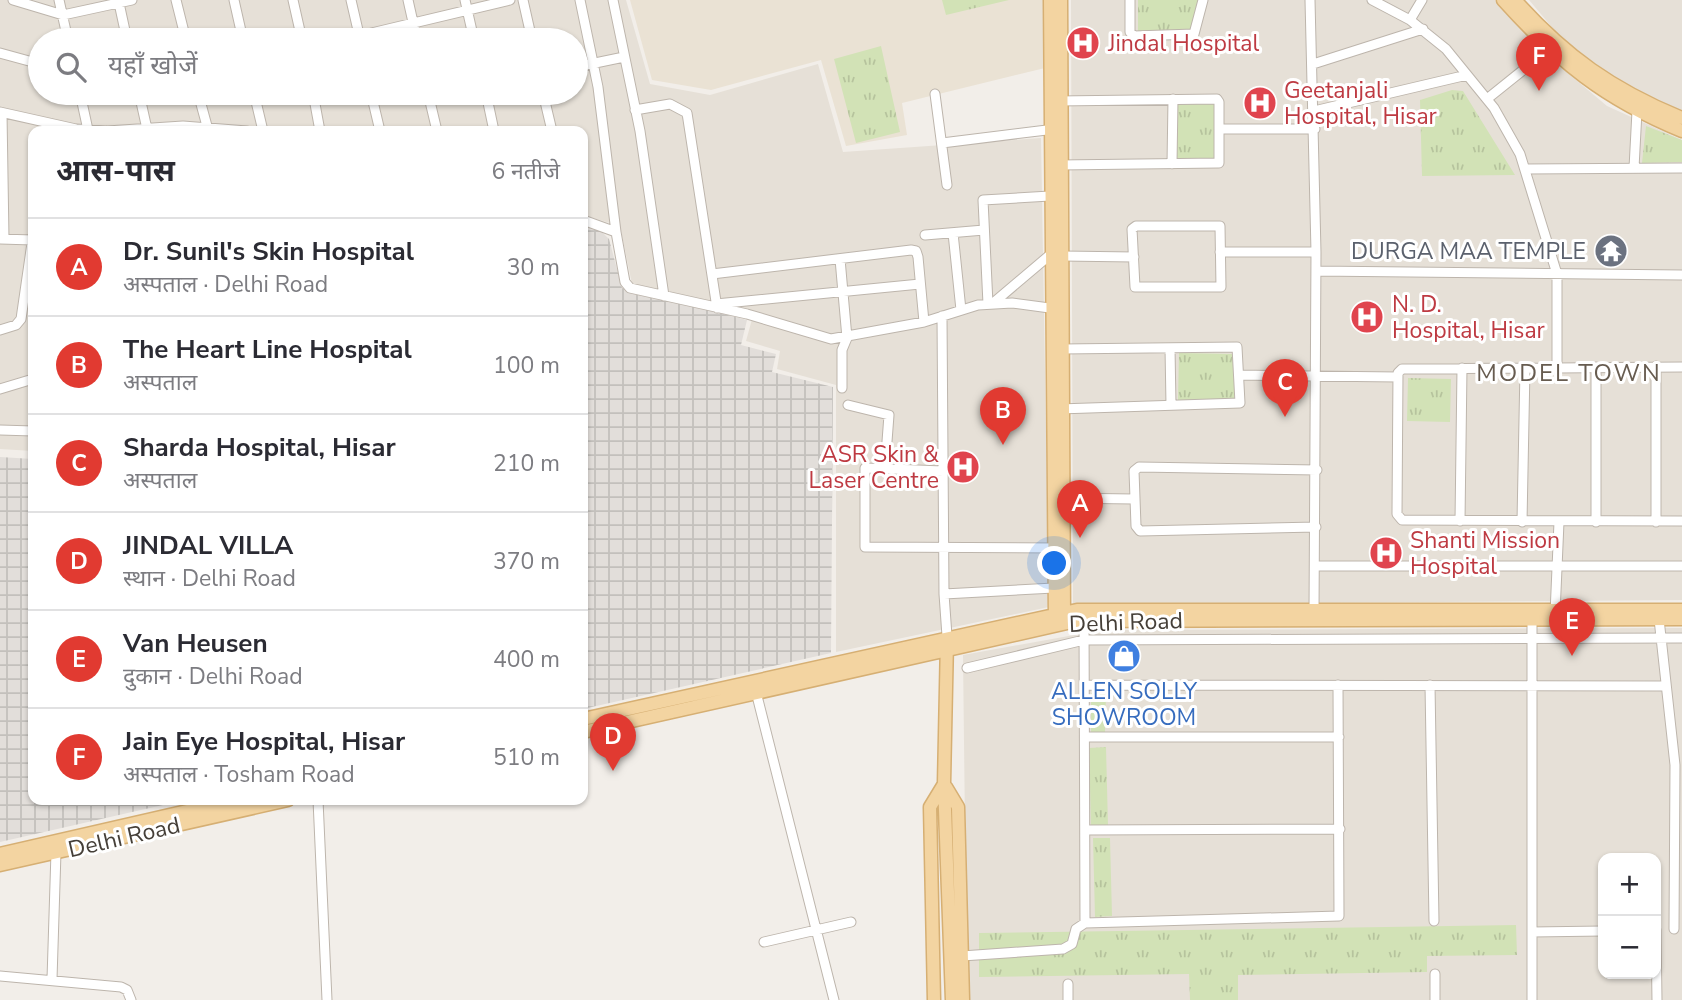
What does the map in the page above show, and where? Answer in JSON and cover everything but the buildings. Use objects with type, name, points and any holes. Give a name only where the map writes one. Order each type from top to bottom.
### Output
[{"type":"main road","points":[[1050,0],[1056,101]]},
{"type":"main road","points":[[1060,618],[1056,101],[1061,0]]},
{"type":"main road","points":[[1503,0],[1548,50],[1595,87],[1637,111],[1681,121]]},
{"type":"main road","points":[[1515,0],[1568,55],[1618,88],[1681,121]]},
{"type":"main road","points":[[1056,165],[1050,196],[1056,255]]},
{"type":"main road","points":[[1057,309],[1062,349],[1057,409]]},
{"type":"main road","points":[[1059,548],[1054,589],[1060,618]]},
{"type":"main road","name":"Delhi Road","points":[[588,718],[1084,615],[1555,615],[1682,610]]},
{"type":"main road","name":"Delhi Road","points":[[1555,615],[1682,619]]},
{"type":"main road","points":[[947,642],[944,783],[952,1000]]},
{"type":"main road","name":"Delhi Road","points":[[588,731],[757,692],[947,642]]},
{"type":"main road","points":[[944,783],[958,807],[962,1000]]},
{"type":"main road","points":[[934,1000],[930,807],[944,783]]},
{"type":"main road","name":"Delhi Road","points":[[0,854],[213,805]]},
{"type":"main road","name":"Delhi Road","points":[[0,865],[266,805]]},
{"type":"street","points":[[14,0],[62,15],[132,0]]},
{"type":"street","points":[[59,0],[65,28]]},
{"type":"street","points":[[176,0],[183,28]]},
{"type":"street","points":[[234,0],[240,28]]},
{"type":"street","points":[[293,0],[299,28]]},
{"type":"street","points":[[351,0],[357,28]]},
{"type":"street","points":[[408,0],[414,28]]},
{"type":"street","points":[[395,28],[466,5],[510,0]]},
{"type":"street","points":[[523,0],[529,28]]},
{"type":"street","points":[[580,0],[586,28]]},
{"type":"street","points":[[613,0],[635,110],[664,296]]},
{"type":"street","points":[[1130,0],[1130,32],[1134,36],[1194,34],[1203,0]]},
{"type":"street","points":[[1310,0],[1316,252],[1317,470],[1314,614]]},
{"type":"street","points":[[1372,0],[1410,20],[1446,49],[1487,99],[1520,154],[1557,274],[1557,367]]},
{"type":"street","points":[[1410,20],[1422,0]]},
{"type":"street","points":[[119,3],[124,28]]},
{"type":"street","points":[[466,5],[471,28]]},
{"type":"street","points":[[1313,64],[1423,29]]},
{"type":"street","points":[[588,39],[626,286],[717,306],[823,338],[847,338],[924,322],[990,304],[1057,309]]},
{"type":"street","points":[[1487,99],[1548,50]]},
{"type":"street","points":[[0,53],[28,61]]},
{"type":"street","points":[[588,64],[624,57]]},
{"type":"street","points":[[1314,111],[1467,75]]},
{"type":"street","points":[[935,94],[947,185]]},
{"type":"street","points":[[1172,164],[1173,99]]},
{"type":"street","points":[[1056,101],[1219,100],[1219,163],[1056,165]]},
{"type":"street","points":[[635,110],[670,104],[687,113],[717,306]]},
{"type":"street","points":[[83,105],[87,126]]},
{"type":"street","points":[[142,105],[146,126]]},
{"type":"street","points":[[201,105],[207,126]]},
{"type":"street","points":[[257,105],[262,126]]},
{"type":"street","points":[[315,105],[319,126]]},
{"type":"street","points":[[374,105],[379,126]]},
{"type":"street","points":[[431,105],[436,126]]},
{"type":"street","points":[[488,105],[493,126]]},
{"type":"street","points":[[546,105],[551,126]]},
{"type":"street","points":[[1634,168],[1637,111]]},
{"type":"street","points":[[28,238],[2,239],[1,113],[43,126]]},
{"type":"street","points":[[942,143],[1056,129]]},
{"type":"street","points":[[1219,130],[1315,129]]},
{"type":"street","points":[[1525,169],[1682,168]]},
{"type":"street","points":[[990,304],[984,199],[1050,196]]},
{"type":"street","points":[[588,222],[616,232]]},
{"type":"street","points":[[1219,225],[1221,284],[1218,288],[1138,289],[1134,284],[1134,257],[1132,229],[1136,226],[1219,225]]},
{"type":"street","points":[[925,235],[984,230]]},
{"type":"street","points":[[953,233],[961,310]]},
{"type":"street","points":[[712,274],[916,251],[924,322]]},
{"type":"street","points":[[1220,252],[1316,252]]},
{"type":"street","points":[[990,304],[1056,255],[1134,257]]},
{"type":"street","points":[[840,259],[847,338],[842,351],[842,388]]},
{"type":"street","points":[[1316,271],[1682,275]]},
{"type":"street","points":[[0,330],[16,325],[21,319],[28,272]]},
{"type":"street","points":[[717,306],[920,285]]},
{"type":"street","points":[[942,316],[944,594],[947,642]]},
{"type":"street","points":[[1057,409],[1237,405],[1237,347],[1062,349]]},
{"type":"street","points":[[1170,348],[1171,405]]},
{"type":"street","points":[[1656,366],[1656,522]]},
{"type":"street","points":[[1596,367],[1596,522]]},
{"type":"street","points":[[1682,367],[1402,369],[1398,377],[1396,514],[1402,520],[1682,521]]},
{"type":"street","points":[[1460,521],[1462,368]]},
{"type":"street","points":[[1522,522],[1525,368]]},
{"type":"street","points":[[1239,375],[1398,377]]},
{"type":"street","points":[[0,389],[28,381]]},
{"type":"street","points":[[848,405],[889,415],[885,468]]},
{"type":"street","points":[[0,430],[28,431]]},
{"type":"street","points":[[1316,527],[1140,531],[1136,526],[1134,471],[1139,467],[1317,470]]},
{"type":"street","points":[[943,471],[885,468],[864,471],[865,547],[1059,548]]},
{"type":"street","points":[[1058,498],[1135,499]]},
{"type":"street","points":[[1555,615],[1559,522]]},
{"type":"street","points":[[1315,566],[1682,566]]},
{"type":"street","points":[[944,594],[1054,589]]},
{"type":"street","points":[[1084,615],[1085,923]]},
{"type":"street","points":[[1532,615],[1532,1000]]},
{"type":"street","points":[[1659,620],[1665,686],[1678,764],[1678,929]]},
{"type":"street","points":[[967,668],[1084,640],[1682,638]]},
{"type":"street","points":[[1084,685],[1665,686]]},
{"type":"street","points":[[962,956],[1063,949],[1072,944],[1076,929],[1085,923],[1336,918],[1341,914],[1338,685]]},
{"type":"street","points":[[1430,685],[1434,921]]},
{"type":"street","points":[[757,692],[834,1000]]},
{"type":"street","points":[[1085,737],[1339,737]]},
{"type":"street","points":[[318,805],[327,1000]]},
{"type":"street","points":[[1085,830],[1340,829]]},
{"type":"street","points":[[52,979],[56,852]]},
{"type":"street","points":[[764,942],[851,922]]},
{"type":"street","points":[[1532,932],[1598,930]]},
{"type":"street","points":[[1435,974],[1435,1000]]},
{"type":"street","points":[[0,976],[121,987],[127,990],[131,1000]]},
{"type":"street","points":[[1657,979],[1657,1000]]},
{"type":"street","points":[[1068,984],[1068,1000]]},
{"type":"shaded area","points":[[0,0],[626,0],[650,84],[710,95],[818,64],[843,152],[1041,138],[1049,607],[836,652],[836,385],[777,369],[780,351],[746,341],[754,312],[632,284],[620,226],[588,216],[588,126],[28,126],[28,451],[0,449]]},
{"type":"shaded area","points":[[630,0],[1043,0],[1045,68],[902,103],[907,135],[846,146],[821,60],[711,90],[652,80]]},
{"type":"shaded area","name":"MODEL TOWN","points":[[1071,0],[1495,0],[1557,64],[1607,106],[1682,140],[1682,600],[1073,605]]},
{"type":"shaded area","points":[[1529,0],[1682,0],[1682,114],[1623,85],[1562,39]]},
{"type":"shaded area","points":[[588,226],[599,229],[609,239],[622,288],[747,320],[741,345],[776,354],[772,372],[833,387],[831,653],[588,708]]},
{"type":"shaded area","points":[[0,457],[28,459],[28,805],[163,805],[0,842]]},
{"type":"shaded area","points":[[1682,628],[1682,1000],[967,1000],[963,655],[1102,630]]},
{"type":"green space","points":[[942,0],[1009,0],[946,15]]},
{"type":"green space","points":[[1138,0],[1199,0],[1191,31],[1138,31]]},
{"type":"green space","points":[[881,46],[900,132],[856,143],[834,59]]},
{"type":"green space","points":[[1452,90],[1463,91],[1515,175],[1422,176],[1420,100]]},
{"type":"green space","points":[[1177,104],[1216,104],[1215,159],[1176,159]]},
{"type":"green space","points":[[1646,126],[1682,140],[1682,162],[1642,163]]},
{"type":"green space","points":[[1179,353],[1235,354],[1234,401],[1178,400]]},
{"type":"green space","points":[[1408,378],[1451,379],[1450,422],[1407,421]]},
{"type":"green space","points":[[1091,693],[1106,693],[1105,732],[1091,732]]},
{"type":"green space","points":[[1106,747],[1108,825],[1091,826],[1089,748]]},
{"type":"green space","points":[[1093,838],[1110,838],[1112,916],[1095,917]]},
{"type":"green space","points":[[1516,925],[1517,955],[1427,956],[1427,972],[1238,975],[1238,1000],[1190,1000],[1189,974],[979,977],[979,933]]},
{"type":"place","name":"Jindal Hospital","points":[[1083,43]]},
{"type":"place","name":"Jain Eye Hospital, Hisar","points":[[1539,91]]},
{"type":"place","name":"Geetanjali Hospital, Hisar","points":[[1260,103]]},
{"type":"place","name":"DURGA MAA TEMPLE","points":[[1611,251]]},
{"type":"place","name":"N. D. Hospital, Hisar","points":[[1367,317]]},
{"type":"place","name":"Sharda Hospital, Hisar","points":[[1285,417]]},
{"type":"place","name":"The Heart Line Hospital","points":[[1003,445]]},
{"type":"place","name":"ASR Skin & Laser Centre","points":[[963,467]]},
{"type":"place","name":"Dr. Sunil's Skin Hospital","points":[[1080,538]]},
{"type":"place","name":"Shanti Mission Hospital","points":[[1386,553]]},
{"type":"place","name":"ALLEN SOLLY SHOWROOM","points":[[1124,656]]},
{"type":"place","name":"Van Heusen","points":[[1572,656]]},
{"type":"place","name":"JINDAL VILLA","points":[[613,771]]},
{"type":"district","name":"MODEL TOWN","points":[[1569,373]]}]
